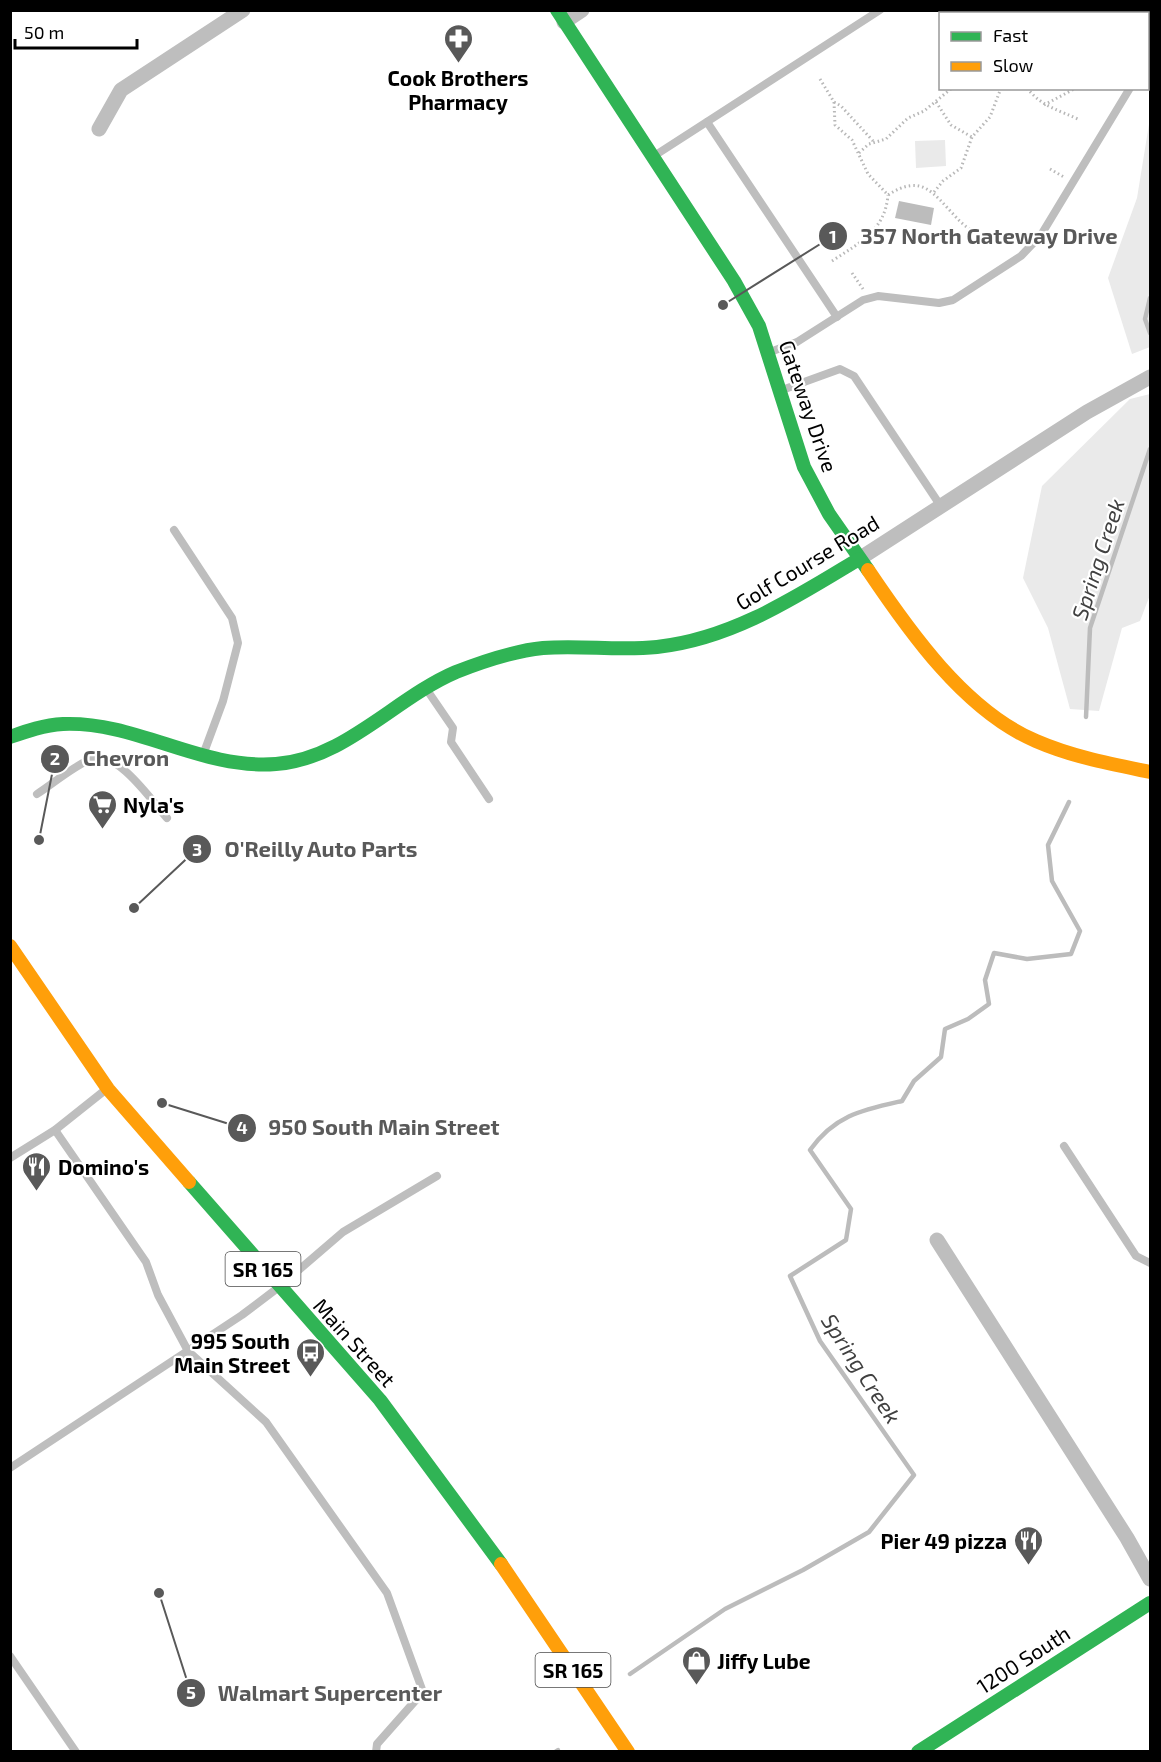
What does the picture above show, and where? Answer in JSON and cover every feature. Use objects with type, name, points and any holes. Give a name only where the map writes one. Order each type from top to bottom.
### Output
[{"type":"main road","name":"Gateway Drive","points":[[560,16],[734,281],[759,326],[804,466],[829,514],[903,622],[949,677],[983,708],[1033,740],[1084,759],[1150,772]]},
{"type":"main road","name":"Golf Course Road","points":[[10,737],[45,726],[86,724],[122,730],[203,757],[250,766],[284,764],[318,753],[443,678],[471,667],[542,648],[657,647],[733,630],[767,613],[859,559]]},
{"type":"main road","name":"Main Street","points":[[10,946],[108,1089],[380,1400],[519,1588],[628,1752]]},
{"type":"main road","name":"1200 South","points":[[918,1752],[1150,1603]]},
{"type":"street","points":[[99,129],[121,90],[243,10]]},
{"type":"street","points":[[560,16],[582,10]]},
{"type":"street","name":"Golf Course Road","points":[[859,559],[1087,412],[1150,377]]},
{"type":"street","points":[[937,1240],[1127,1538],[1150,1579]]},
{"type":"lane","points":[[652,157],[880,10]]},
{"type":"lane","points":[[769,353],[797,342],[870,298],[878,296],[939,303],[953,300],[1026,252],[1041,235],[1129,90]]},
{"type":"lane","points":[[707,122],[837,317]]},
{"type":"lane","points":[[781,390],[840,369],[854,376],[940,505]]},
{"type":"lane","points":[[174,530],[232,618],[238,643],[223,701],[203,757]]},
{"type":"lane","points":[[426,689],[453,728],[451,742],[489,799]]},
{"type":"lane","points":[[37,794],[93,758],[110,758],[122,767],[167,818]]},
{"type":"lane","points":[[10,1158],[55,1130],[108,1089]]},
{"type":"lane","points":[[55,1130],[146,1262],[158,1295],[188,1351],[266,1422],[387,1593],[423,1692],[377,1744],[376,1752]]},
{"type":"lane","points":[[1065,1146],[1136,1256],[1150,1263]]},
{"type":"lane","points":[[10,1468],[188,1351],[279,1287],[343,1232],[437,1176]]},
{"type":"lane","points":[[10,1656],[76,1752]]},
{"type":"path","points":[[820,79],[834,102],[835,125],[852,140],[868,174],[888,195]]},
{"type":"path","points":[[859,153],[874,142],[886,139],[908,118],[936,102],[950,90]]},
{"type":"path","points":[[934,192],[943,181],[961,168],[972,137],[990,117],[1000,90]]},
{"type":"path","points":[[1029,90],[1044,105],[1080,120]]},
{"type":"path","points":[[1044,105],[1072,90]]},
{"type":"path","points":[[834,102],[841,106],[874,142]]},
{"type":"path","points":[[936,102],[951,125],[972,137]]},
{"type":"path","points":[[832,261],[873,234],[882,220],[888,195],[899,188],[910,186],[921,186],[934,192],[955,217],[994,244]]},
{"type":"path","points":[[852,273],[870,298]]},
{"type":"shaded area","points":[[1150,118],[1150,347],[1132,354],[1108,278],[1137,198]]},
{"type":"shaded area","points":[[945,140],[946,166],[916,168],[915,141]]},
{"type":"shaded area","points":[[899,201],[934,208],[931,225],[895,218]]},
{"type":"shaded area","points":[[1150,394],[1150,595],[1140,621],[1122,628],[1099,711],[1070,709],[1048,628],[1023,578],[1042,486],[1130,399]]},
{"type":"waterway","name":"Spring Creek","points":[[1150,298],[1145,319],[1150,333]]},
{"type":"waterway","name":"Spring Creek","points":[[1086,717],[1090,628],[1150,449]]},
{"type":"waterway","name":"Spring Creek","points":[[630,1674],[725,1609],[803,1570],[869,1532],[914,1475],[820,1341],[790,1276],[846,1240],[851,1209],[810,1150],[819,1138],[840,1121],[862,1111],[902,1101],[914,1081],[941,1057],[945,1029],[968,1019],[989,1004],[985,980],[994,953],[1027,959],[1071,954],[1080,931],[1052,881],[1048,845],[1069,802]]},
{"type":"traffic: fast","points":[[557,10],[734,281],[759,326],[804,467],[829,514],[868,570]]},
{"type":"traffic: fast","points":[[10,737],[49,726],[90,725],[117,730],[221,760],[248,764],[276,764],[301,760],[347,740],[434,683],[477,664],[532,649],[657,647],[711,635],[762,614],[859,559]]},
{"type":"traffic: fast","points":[[189,1182],[380,1400],[501,1564]]},
{"type":"traffic: fast","points":[[918,1752],[1150,1603]]},
{"type":"traffic: slow","points":[[868,570],[920,643],[941,667],[962,690],[1010,728],[1050,747],[1092,760],[1150,772]]},
{"type":"traffic: slow","points":[[10,946],[108,1089],[189,1182]]},
{"type":"traffic: slow","points":[[501,1564],[628,1752]]},
{"type":"place","name":"Cook Brothers Pharmacy","points":[[458,64]]},
{"type":"place","name":"357 North Gateway Drive","points":[[723,305]]},
{"type":"place","name":"Nyla's","points":[[102,830]]},
{"type":"place","name":"Chevron","points":[[39,840]]},
{"type":"place","name":"O'Reilly Auto Parts","points":[[134,908]]},
{"type":"place","name":"950 South Main Street","points":[[162,1103]]},
{"type":"place","name":"Domino's","points":[[37,1192]]},
{"type":"place","name":"995 South Main Street","points":[[311,1378]]},
{"type":"place","name":"Pier 49 pizza","points":[[1028,1566]]},
{"type":"place","name":"Walmart Supercenter","points":[[159,1593]]},
{"type":"place","name":"Jiffy Lube","points":[[696,1686]]}]
